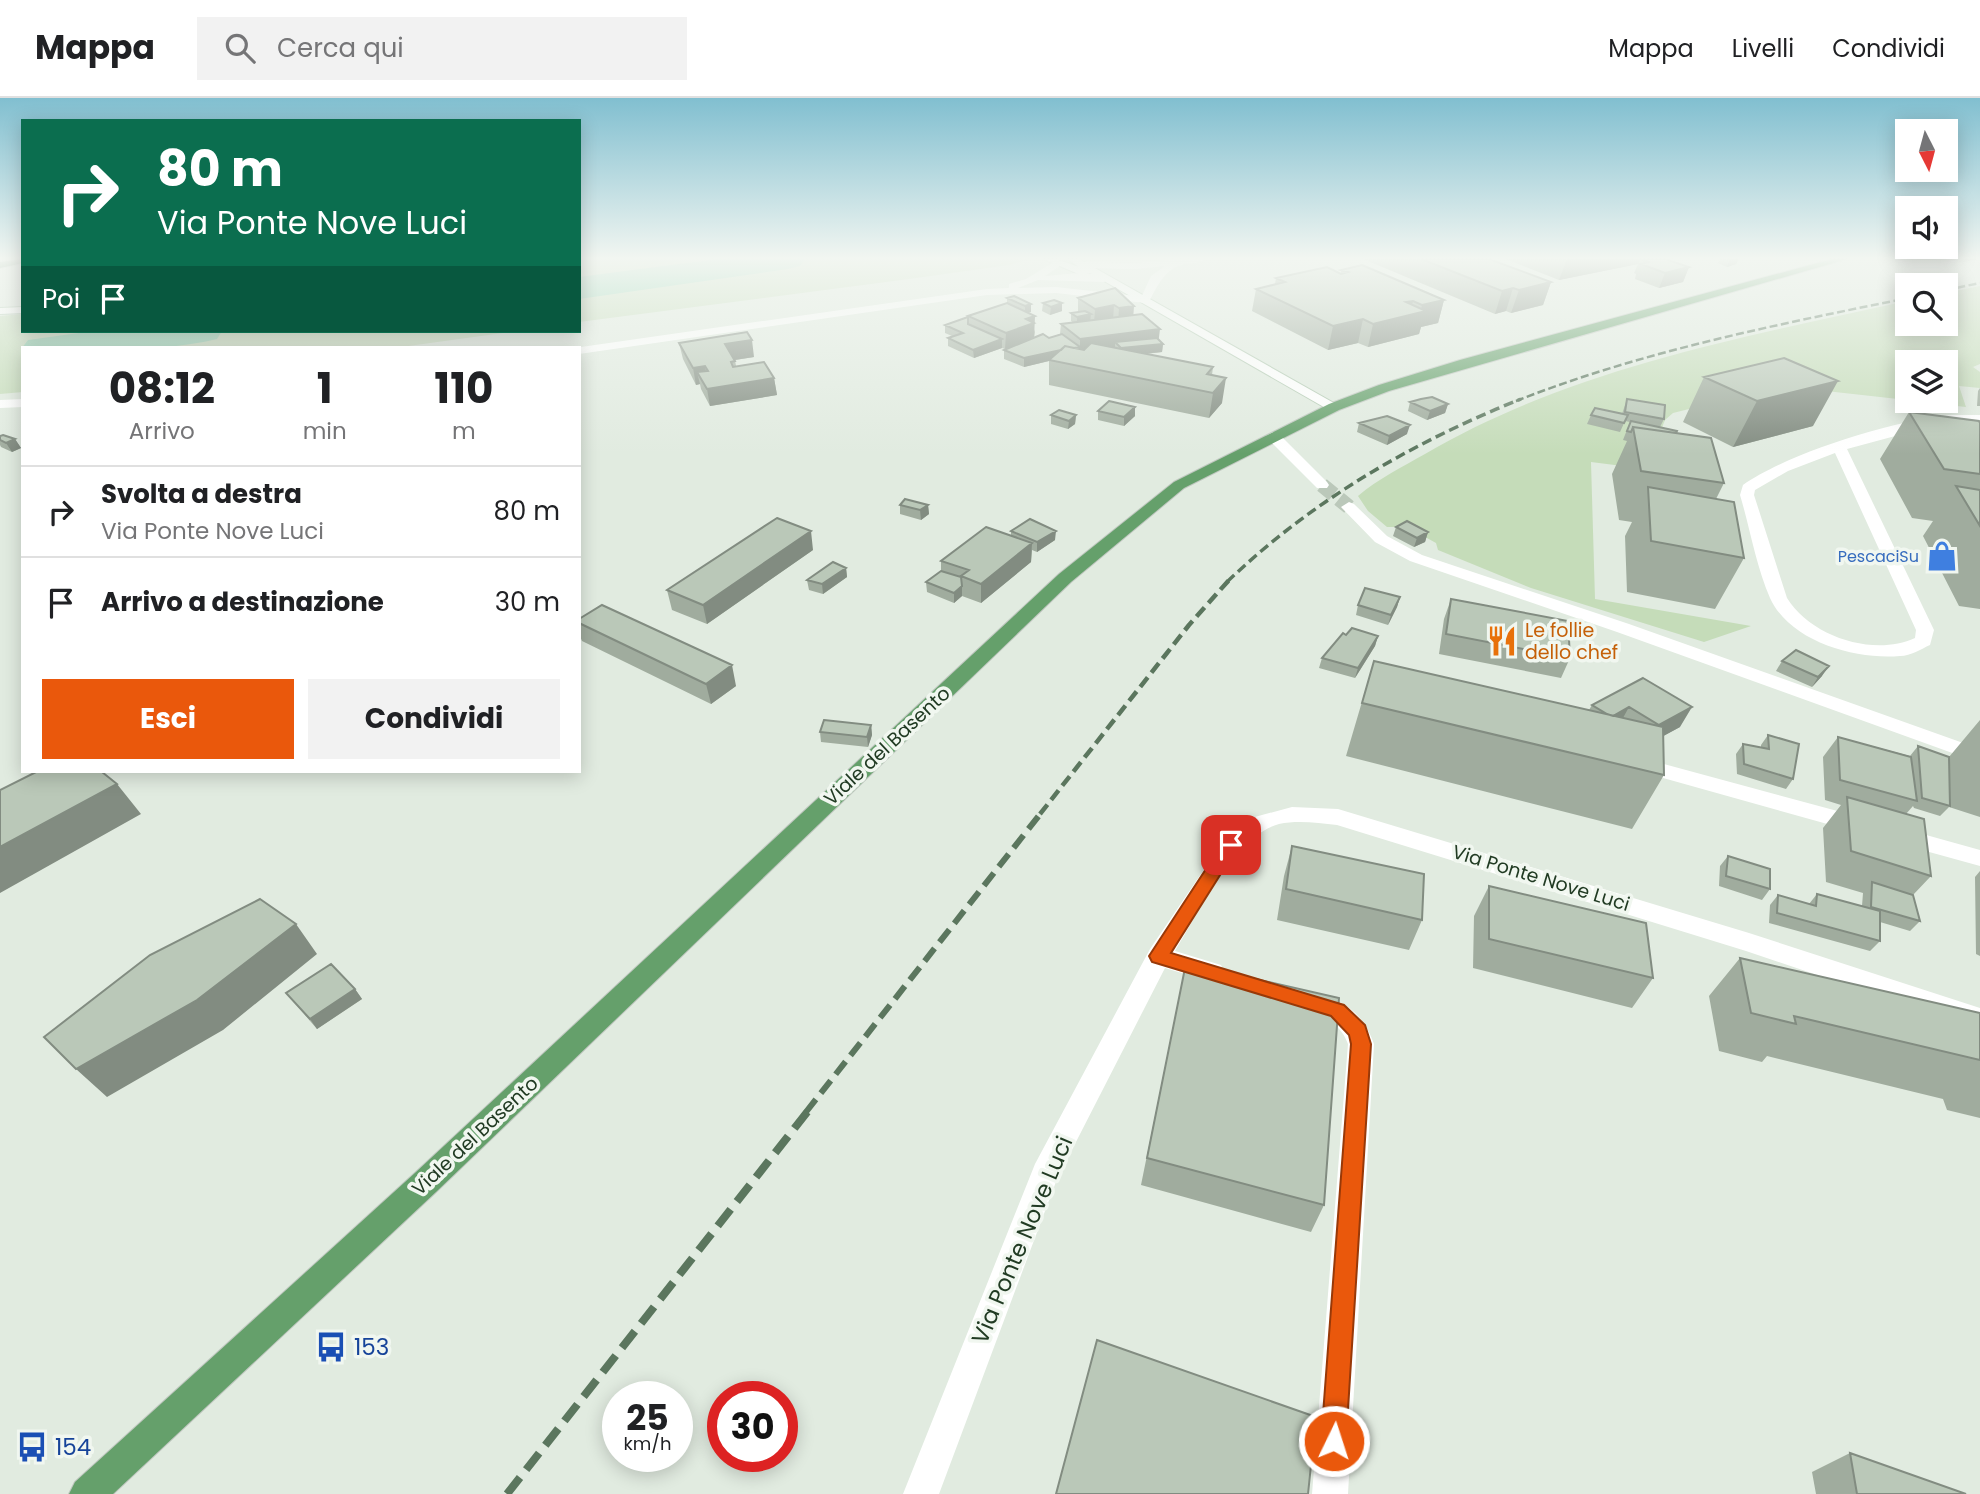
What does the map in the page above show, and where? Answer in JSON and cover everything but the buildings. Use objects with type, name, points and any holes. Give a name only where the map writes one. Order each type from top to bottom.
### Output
[{"type":"main road","name":"Viale del Basento","points":[[87,1494],[426,1182],[1065,578],[1179,485],[1334,407],[1464,363],[1604,324]]},
{"type":"street","points":[[581,350],[761,324]]},
{"type":"street","points":[[1187,324],[1334,407]]},
{"type":"street","points":[[0,404],[21,404]]},
{"type":"street","points":[[1839,447],[1925,630],[1924,641],[1912,648],[1874,651],[1835,642],[1801,625],[1790,616],[1779,598],[1747,495],[1748,488],[1768,473],[1839,447],[1937,421],[1980,419]]},
{"type":"street","points":[[1273,436],[1322,485]]},
{"type":"street","points":[[1349,507],[1381,539],[1416,558],[1623,628],[1980,756]]},
{"type":"street","points":[[1617,758],[1980,858]]},
{"type":"street","name":"Via Ponte Nove Luci","points":[[921,1494],[1045,1174],[1159,956],[1222,856],[1241,834],[1270,819],[1290,814],[1338,817],[1749,942],[1980,1019]]},
{"type":"street","points":[[1159,956],[1234,978]]},
{"type":"street","points":[[1284,993],[1337,1010],[1358,1031],[1361,1044],[1330,1494]]},
{"type":"green space","points":[[0,324],[21,324],[21,333],[503,333],[409,346],[21,346],[21,392],[0,394]]},
{"type":"green space","points":[[1801,324],[1895,324],[1895,336],[1958,336],[1958,324],[1980,324],[1980,364],[1973,367],[1980,372],[1980,388],[1959,386],[1966,407],[1958,406],[1958,350],[1895,350],[1895,399],[1781,386],[1673,413],[1665,420],[1661,430],[1717,478],[1591,462],[1595,599],[1751,626],[1704,642],[1531,588],[1438,550],[1436,543],[1407,527],[1387,527],[1368,511],[1358,496],[1425,454],[1481,424],[1539,399],[1599,377]]},
{"type":"waterway","points":[[61,346],[184,333]]},
{"type":"tunnel","points":[[1322,485],[1349,507]]},
{"type":"railway","points":[[1518,400],[1612,368],[1782,324]]},
{"type":"railway","points":[[1228,581],[1293,525],[1365,476],[1441,434],[1518,400]]},
{"type":"railway","points":[[1040,814],[1189,625],[1228,581]]},
{"type":"railway","points":[[806,1112],[1041,813]]},
{"type":"railway","points":[[507,1494],[808,1111]]},
{"type":"place","name":"PescaciSu","points":[[1942,556]]},
{"type":"place","name":"Le follie dello chef","points":[[1502,641]]},
{"type":"place","name":"153","points":[[331,1347]]},
{"type":"place","name":"154","points":[[32,1447]]},
{"type":"route","points":[[1231,845],[1159,956],[1337,1010],[1358,1031],[1361,1044],[1334,1441]]}]
